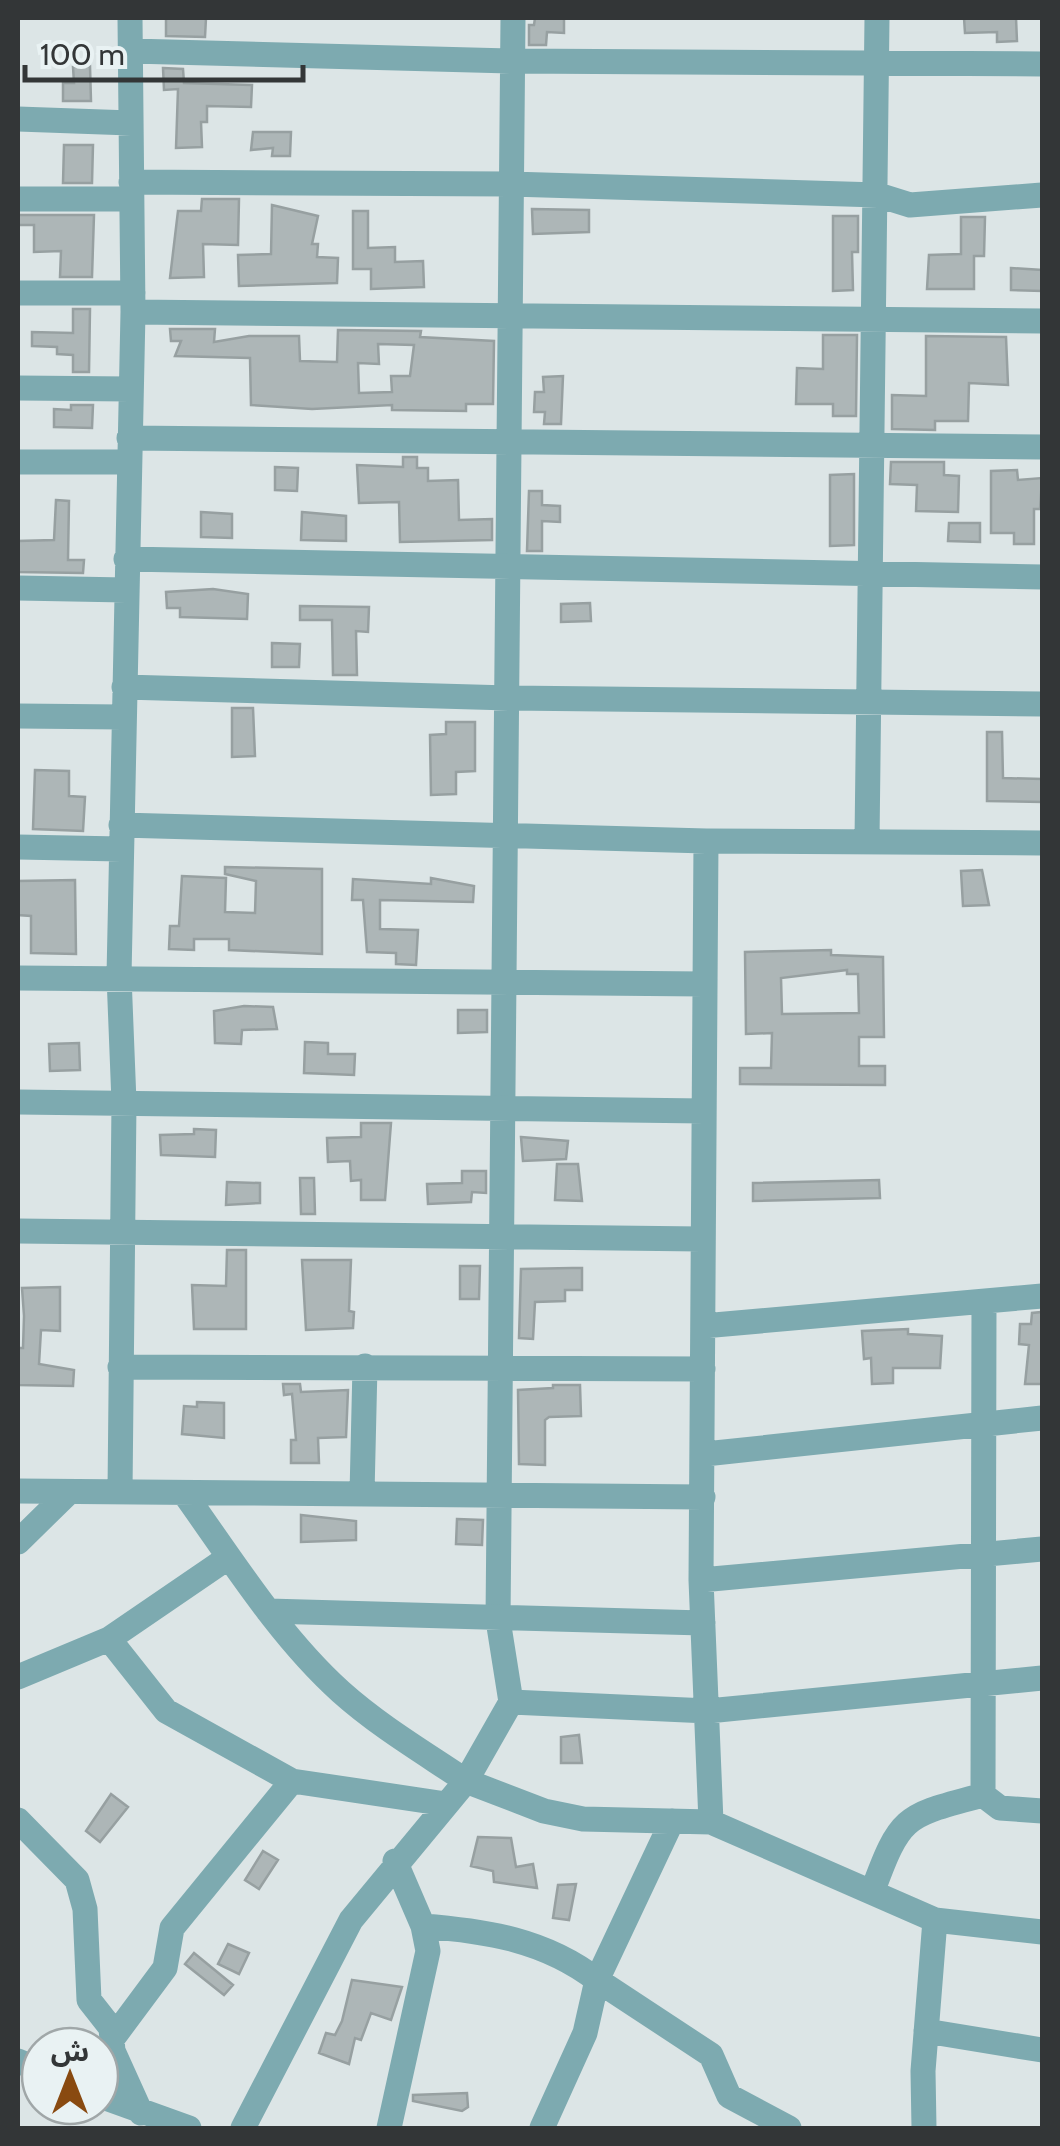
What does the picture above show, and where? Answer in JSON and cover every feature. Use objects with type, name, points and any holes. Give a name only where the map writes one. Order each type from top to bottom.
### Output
[{"type":"street","points":[[120,1492],[124,1102],[119,976],[133,302],[130,18]]},
{"type":"street","points":[[243,2128],[351,1920],[395,1861],[466,1781],[511,1702],[498,1620],[504,1236],[504,836],[511,567],[513,18]]},
{"type":"street","points":[[866,841],[873,575],[870,442],[878,195],[877,18]]},
{"type":"street","points":[[131,51],[512,61],[1042,64]]},
{"type":"street","points":[[18,119],[131,122]]},
{"type":"street","points":[[18,199],[131,190],[510,184],[878,195],[910,205],[1042,195]]},
{"type":"street","points":[[18,293],[133,302],[509,312],[1042,320]]},
{"type":"street","points":[[18,388],[130,389]]},
{"type":"street","points":[[18,462],[128,450],[510,441],[870,442],[1042,448]]},
{"type":"street","points":[[126,559],[1042,577]]},
{"type":"street","points":[[18,588],[126,590]]},
{"type":"street","points":[[124,687],[509,698],[1042,704]]},
{"type":"street","points":[[18,716],[123,716]]},
{"type":"street","points":[[18,847],[121,837],[504,836],[1042,844]]},
{"type":"street","points":[[706,841],[701,1240],[705,1454],[701,1580],[711,1822]]},
{"type":"street","points":[[18,978],[704,984]]},
{"type":"street","points":[[18,1102],[704,1111]]},
{"type":"street","points":[[18,1231],[701,1240]]},
{"type":"street","points":[[703,1326],[1042,1296]]},
{"type":"street","points":[[983,1796],[980,1554],[984,1302]]},
{"type":"street","points":[[362,1494],[365,1366]]},
{"type":"street","points":[[120,1367],[703,1369]]},
{"type":"street","points":[[705,1454],[1042,1418]]},
{"type":"street","points":[[18,1490],[703,1497]]},
{"type":"street","points":[[18,1542],[69,1492]]},
{"type":"street","points":[[184,1493],[268,1610],[348,1699],[466,1781],[544,1811],[582,1819],[711,1822],[936,1920],[1042,1932]]},
{"type":"street","points":[[701,1580],[1042,1548]]},
{"type":"street","points":[[18,1678],[109,1640],[229,1557]]},
{"type":"street","points":[[268,1610],[704,1624]]},
{"type":"street","points":[[109,1640],[166,1710],[292,1781],[446,1804]]},
{"type":"street","points":[[511,1702],[708,1711],[1042,1678]]},
{"type":"street","points":[[120,2027],[165,1968],[172,1928],[292,1781]]},
{"type":"street","points":[[983,1796],[1000,1808],[1042,1811]]},
{"type":"street","points":[[874,1890],[892,1838],[902,1824],[917,1815],[983,1796]]},
{"type":"street","points":[[18,1820],[77,1880],[85,1909],[89,2000],[109,2026]]},
{"type":"street","points":[[542,2128],[585,2033],[597,1980],[672,1821]]},
{"type":"street","points":[[389,2128],[427,1971],[423,1926],[395,1861]]},
{"type":"street","points":[[924,2128],[926,2031],[936,1920]]},
{"type":"street","points":[[423,1926],[514,1937],[574,1963],[711,2055],[729,2096],[789,2128]]},
{"type":"street","points":[[926,2031],[1042,2050]]},
{"type":"street","points":[[120,2066],[142,2113]]},
{"type":"street","points":[[120,2104],[189,2128]]},
{"type":"building","points":[[166,18],[206,18],[205,37],[166,36]]},
{"type":"building","points":[[535,18],[564,18],[564,33],[547,32],[546,45],[529,45],[529,25],[534,25]]},
{"type":"building","points":[[964,18],[1016,18],[1017,41],[997,42],[997,32],[965,33]]},
{"type":"building","points":[[90,66],[91,101],[63,101],[63,83],[74,83],[73,67]]},
{"type":"building","points":[[163,68],[183,69],[184,83],[252,85],[251,107],[207,106],[207,122],[201,122],[202,147],[176,148],[178,89],[164,90]]},
{"type":"building","points":[[253,132],[291,132],[290,156],[272,156],[273,148],[251,150]]},
{"type":"building","points":[[64,145],[93,145],[92,183],[63,183]]},
{"type":"building","points":[[202,199],[239,199],[238,245],[203,244],[204,277],[170,278],[178,211],[201,211]]},
{"type":"building","points":[[272,205],[318,216],[312,244],[318,244],[317,257],[338,258],[337,283],[239,286],[238,255],[271,254]]},
{"type":"building","points":[[532,209],[589,210],[589,232],[533,234]]},
{"type":"building","points":[[353,211],[368,211],[368,248],[395,247],[395,262],[423,261],[424,287],[371,289],[371,269],[353,269]]},
{"type":"building","points":[[18,215],[94,215],[92,277],[60,277],[61,251],[34,252],[34,225],[18,225]]},
{"type":"building","points":[[833,216],[858,216],[858,252],[852,252],[853,290],[833,291]]},
{"type":"building","points":[[961,217],[985,217],[984,256],[974,256],[974,289],[927,289],[929,255],[961,254]]},
{"type":"building","points":[[1011,268],[1042,270],[1042,291],[1011,290]]},
{"type":"building","points":[[73,309],[90,309],[89,372],[73,372],[73,355],[57,354],[57,347],[32,346],[32,332],[73,333]]},
{"type":"building","points":[[170,329],[215,329],[214,342],[249,336],[299,336],[300,361],[337,362],[338,330],[421,331],[420,337],[494,341],[493,404],[466,404],[466,411],[392,410],[392,405],[312,409],[251,405],[250,358],[175,356],[181,341],[171,341]],"holes":[[[378,344],[414,345],[410,376],[391,376],[392,392],[359,393],[358,363],[379,364]]]},
{"type":"building","points":[[823,335],[857,335],[856,416],[833,416],[833,404],[796,404],[797,368],[823,369]]},
{"type":"building","points":[[926,336],[1006,337],[1008,385],[969,383],[968,421],[935,421],[935,430],[892,429],[892,395],[926,396]]},
{"type":"building","points":[[563,376],[561,424],[544,424],[545,412],[534,412],[535,392],[544,392],[543,377]]},
{"type":"building","points":[[71,405],[93,405],[92,428],[54,427],[54,409],[71,410]]},
{"type":"building","points":[[403,457],[417,457],[417,468],[428,468],[428,481],[458,480],[459,520],[492,519],[492,540],[400,542],[399,502],[359,503],[357,465],[403,467]]},
{"type":"building","points":[[891,462],[944,462],[944,475],[959,476],[958,512],[916,511],[917,485],[890,484]]},
{"type":"building","points":[[275,467],[298,468],[297,491],[275,490]]},
{"type":"building","points":[[1017,470],[1018,480],[1042,478],[1040,509],[1034,509],[1034,544],[1014,544],[1014,533],[991,533],[991,471]]},
{"type":"building","points":[[854,474],[854,545],[830,546],[830,475]]},
{"type":"building","points":[[529,491],[542,491],[542,505],[560,506],[560,522],[542,521],[542,551],[527,551]]},
{"type":"building","points":[[56,500],[69,501],[68,560],[84,560],[83,573],[18,572],[18,541],[54,540]]},
{"type":"building","points":[[201,512],[232,514],[232,538],[201,537]]},
{"type":"building","points":[[302,512],[346,516],[346,541],[301,540]]},
{"type":"building","points":[[949,523],[980,523],[980,542],[948,541]]},
{"type":"building","points":[[213,589],[248,594],[247,619],[180,617],[180,608],[167,608],[166,592]]},
{"type":"building","points":[[590,603],[591,621],[561,622],[561,604]]},
{"type":"building","points":[[300,606],[369,607],[368,632],[356,631],[357,675],[333,675],[332,620],[300,620]]},
{"type":"building","points":[[272,643],[300,644],[299,667],[272,667]]},
{"type":"building","points":[[232,708],[253,708],[255,756],[232,757]]},
{"type":"building","points":[[446,722],[475,722],[475,771],[456,772],[456,794],[431,795],[430,735],[446,734]]},
{"type":"building","points":[[987,732],[1002,732],[1003,778],[1042,779],[1042,802],[987,801]]},
{"type":"building","points":[[35,770],[69,771],[69,796],[85,797],[83,831],[33,829]]},
{"type":"building","points":[[225,867],[322,869],[322,954],[229,950],[229,939],[194,939],[194,950],[169,949],[170,926],[179,926],[182,876],[226,878],[225,912],[255,913],[256,881],[225,874]]},
{"type":"building","points":[[982,870],[989,905],[963,906],[961,871]]},
{"type":"building","points":[[431,878],[474,886],[473,902],[380,900],[380,929],[418,930],[416,965],[396,964],[396,953],[367,952],[363,900],[352,900],[353,879],[431,884]]},
{"type":"building","points":[[75,880],[76,954],[31,953],[31,916],[18,915],[18,881]]},
{"type":"building","points":[[831,950],[831,955],[883,957],[884,1037],[859,1037],[859,1066],[885,1066],[885,1085],[740,1084],[740,1068],[771,1068],[772,1033],[746,1034],[745,952]],"holes":[[[847,970],[847,974],[858,974],[859,1013],[782,1014],[781,978]]]},
{"type":"building","points":[[273,1007],[277,1029],[242,1030],[241,1044],[215,1043],[214,1011]]},
{"type":"building","points":[[458,1010],[487,1010],[487,1032],[458,1033]]},
{"type":"building","points":[[305,1042],[328,1043],[328,1054],[355,1054],[354,1075],[304,1073]]},
{"type":"building","points":[[79,1043],[80,1070],[50,1071],[49,1044]]},
{"type":"building","points":[[361,1123],[391,1123],[385,1200],[361,1200],[361,1180],[351,1181],[350,1161],[328,1162],[327,1138],[361,1137]]},
{"type":"building","points":[[194,1129],[216,1130],[215,1157],[161,1155],[160,1135],[194,1134]]},
{"type":"building","points":[[521,1137],[568,1141],[566,1159],[523,1161]]},
{"type":"building","points":[[557,1164],[578,1164],[582,1201],[555,1200]]},
{"type":"building","points":[[462,1171],[486,1171],[486,1193],[472,1192],[471,1202],[428,1204],[427,1184],[462,1183]]},
{"type":"building","points":[[300,1178],[314,1178],[315,1214],[301,1214]]},
{"type":"building","points":[[879,1180],[880,1198],[753,1201],[753,1183]]},
{"type":"building","points":[[227,1182],[260,1183],[260,1203],[226,1205]]},
{"type":"building","points":[[227,1250],[246,1250],[246,1329],[194,1329],[192,1285],[226,1286]]},
{"type":"building","points":[[302,1260],[351,1260],[349,1311],[354,1312],[353,1328],[306,1330]]},
{"type":"building","points":[[460,1266],[480,1266],[479,1299],[460,1299]]},
{"type":"building","points":[[582,1268],[582,1290],[565,1290],[565,1301],[535,1302],[533,1339],[519,1338],[521,1269]]},
{"type":"building","points":[[60,1287],[60,1331],[41,1330],[39,1364],[74,1370],[73,1386],[18,1385],[18,1348],[23,1348],[22,1288]]},
{"type":"building","points":[[1042,1312],[1042,1384],[1025,1384],[1029,1345],[1019,1344],[1020,1324],[1031,1324],[1032,1313]]},
{"type":"building","points":[[908,1329],[908,1334],[942,1336],[940,1368],[893,1368],[893,1383],[872,1384],[871,1358],[864,1359],[862,1331]]},
{"type":"building","points":[[283,1384],[300,1384],[301,1392],[348,1390],[346,1437],[318,1438],[319,1463],[291,1463],[291,1440],[296,1440],[292,1394],[284,1395]]},
{"type":"building","points":[[580,1385],[581,1416],[545,1420],[545,1465],[519,1464],[518,1390]]},
{"type":"building","points":[[197,1402],[224,1403],[224,1438],[182,1434],[184,1406],[197,1407]]},
{"type":"building","points":[[301,1515],[356,1521],[356,1540],[301,1542]]},
{"type":"building","points":[[457,1519],[483,1520],[482,1545],[456,1544]]},
{"type":"building","points":[[579,1735],[582,1763],[561,1763],[561,1737]]},
{"type":"building","points":[[111,1794],[128,1807],[100,1842],[86,1831]]},
{"type":"building","points":[[478,1837],[511,1838],[516,1867],[533,1864],[537,1888],[494,1882],[493,1871],[471,1866]]},
{"type":"building","points":[[263,1851],[278,1860],[259,1889],[245,1880]]},
{"type":"building","points":[[576,1884],[569,1920],[553,1918],[558,1885]]},
{"type":"building","points":[[228,1944],[249,1953],[239,1974],[218,1964]]},
{"type":"building","points":[[194,1953],[233,1985],[224,1995],[185,1964]]},
{"type":"building","points":[[352,1980],[402,1987],[391,2020],[371,2013],[361,2040],[355,2038],[349,2064],[319,2053],[326,2033],[335,2035],[342,2021]]},
{"type":"building","points":[[467,2093],[468,2107],[462,2111],[413,2101],[413,2095]]}]
